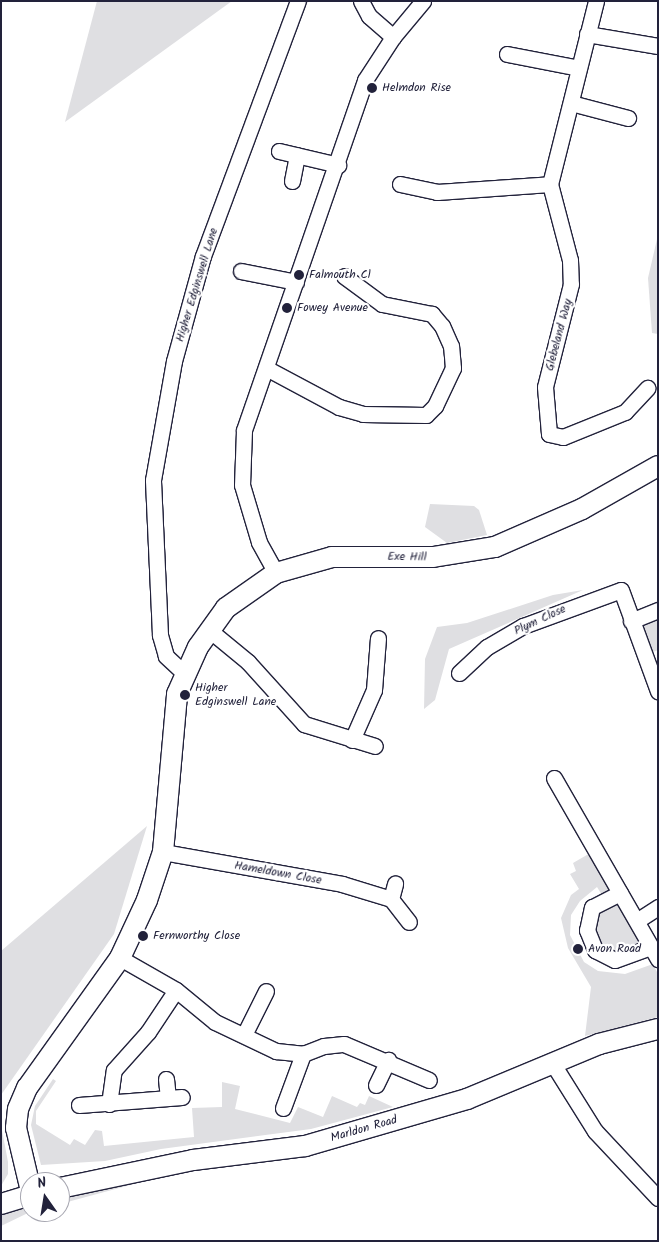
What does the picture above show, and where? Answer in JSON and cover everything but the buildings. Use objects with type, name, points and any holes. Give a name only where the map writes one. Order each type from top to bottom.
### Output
[{"type":"street","name":"Higher Edginswell Lane","points":[[184,673],[166,656],[160,635],[153,480],[174,361],[203,256],[298,1]]},
{"type":"street","points":[[361,1],[369,16],[393,37]]},
{"type":"street","points":[[276,573],[259,542],[242,484],[244,430],[338,165],[365,80],[393,37],[423,1]]},
{"type":"street","name":"Glebeland Way","points":[[596,1],[550,184],[570,260],[572,284],[546,387],[549,434],[563,437],[625,412],[647,388]]},
{"type":"street","points":[[587,34],[658,46]]},
{"type":"street","points":[[507,54],[579,68]]},
{"type":"street","points":[[571,103],[628,118]]},
{"type":"street","points":[[279,151],[338,165]]},
{"type":"street","points":[[292,181],[297,156]]},
{"type":"street","points":[[400,184],[437,192],[550,184]]},
{"type":"street","points":[[241,271],[296,282]]},
{"type":"street","points":[[266,368],[339,407],[363,414],[426,415],[435,406],[453,368],[451,346],[442,326],[432,314],[382,304],[344,276]]},
{"type":"street","name":"Exe Hill","points":[[184,673],[208,629],[226,608],[276,573],[332,557],[433,557],[495,547],[582,509],[658,466]]},
{"type":"street","name":"Plym Close","points":[[462,664],[523,626],[621,590],[631,621]]},
{"type":"street","points":[[658,610],[631,621],[651,653],[658,691]]},
{"type":"street","points":[[208,629],[241,655],[304,724],[375,746]]},
{"type":"street","points":[[352,740],[374,690],[378,638]]},
{"type":"street","points":[[26,1172],[16,1128],[18,1109],[27,1088],[120,958],[147,900],[163,852],[171,788],[174,715],[184,673]]},
{"type":"street","points":[[554,778],[620,893],[638,920],[655,953],[615,960],[595,950],[587,930],[592,906],[620,893]]},
{"type":"street","name":"Hameldown Close","points":[[163,852],[342,884],[393,891],[409,922]]},
{"type":"street","points":[[638,920],[658,906]]},
{"type":"street","points":[[120,958],[176,990],[215,1022],[276,1051],[303,1054],[324,1046],[344,1044],[388,1060],[429,1080]]},
{"type":"street","points":[[109,1104],[114,1070],[148,1032],[176,990]]},
{"type":"street","points":[[244,1035],[266,991]]},
{"type":"street","name":"Marldon Road","points":[[70,1186],[158,1166],[305,1146],[467,1099],[599,1044],[658,1029]]},
{"type":"street","points":[[283,1108],[303,1054]]},
{"type":"street","points":[[376,1085],[388,1060]]},
{"type":"street","points":[[553,1064],[595,1131],[658,1198]]},
{"type":"street","points":[[79,1105],[175,1097],[166,1079]]},
{"type":"street","points":[[1,1204],[20,1198]]},
{"type":"shaded area","points":[[97,1],[232,1],[65,122]]},
{"type":"shaded area","points":[[658,235],[658,334],[652,333],[648,278]]},
{"type":"shaded area","points":[[430,504],[474,506],[479,510],[487,535],[447,543],[425,527]]},
{"type":"shaded area","points":[[583,590],[449,649],[435,700],[424,709],[425,659],[437,627],[467,623],[553,595]]},
{"type":"shaded area","points":[[658,610],[658,650],[644,656],[631,621]]},
{"type":"shaded area","points":[[147,826],[114,934],[1,1095],[1,951]]},
{"type":"shaded area","points":[[592,852],[609,889],[602,895],[597,887],[580,901],[571,915],[570,935],[584,962],[598,971],[625,974],[653,964],[658,974],[658,1017],[585,1036],[591,987],[568,948],[561,918],[571,895],[579,889],[570,874],[576,871],[573,863]]},
{"type":"shaded area","points":[[620,893],[651,947],[605,958],[587,919]]},
{"type":"shaded area","points":[[53,1079],[56,1081],[36,1111],[36,1124],[70,1145],[74,1139],[85,1145],[95,1130],[102,1131],[104,1146],[194,1137],[192,1108],[222,1107],[222,1082],[240,1086],[235,1109],[290,1123],[298,1107],[323,1117],[332,1096],[357,1107],[360,1103],[365,1105],[369,1096],[393,1107],[311,1129],[161,1149],[105,1161],[41,1165],[31,1125],[35,1106]]},
{"type":"shaded area","points":[[1,1125],[8,1162],[8,1174],[1,1186]]},
{"type":"shaded area","points":[[171,1174],[70,1201],[70,1193]]},
{"type":"shaded area","points":[[20,1207],[20,1217],[1,1226],[1,1214]]},
{"type":"place","name":"Helmdon Rise","points":[[372,88]]},
{"type":"place","name":"Falmouth Cl","points":[[299,275]]},
{"type":"place","name":"Fowey Avenue","points":[[287,308]]},
{"type":"place","name":"Higher Edginswell Lane","points":[[185,695]]},
{"type":"place","name":"Fernworthy Close","points":[[143,936]]},
{"type":"place","name":"Avon Road","points":[[578,949]]}]
